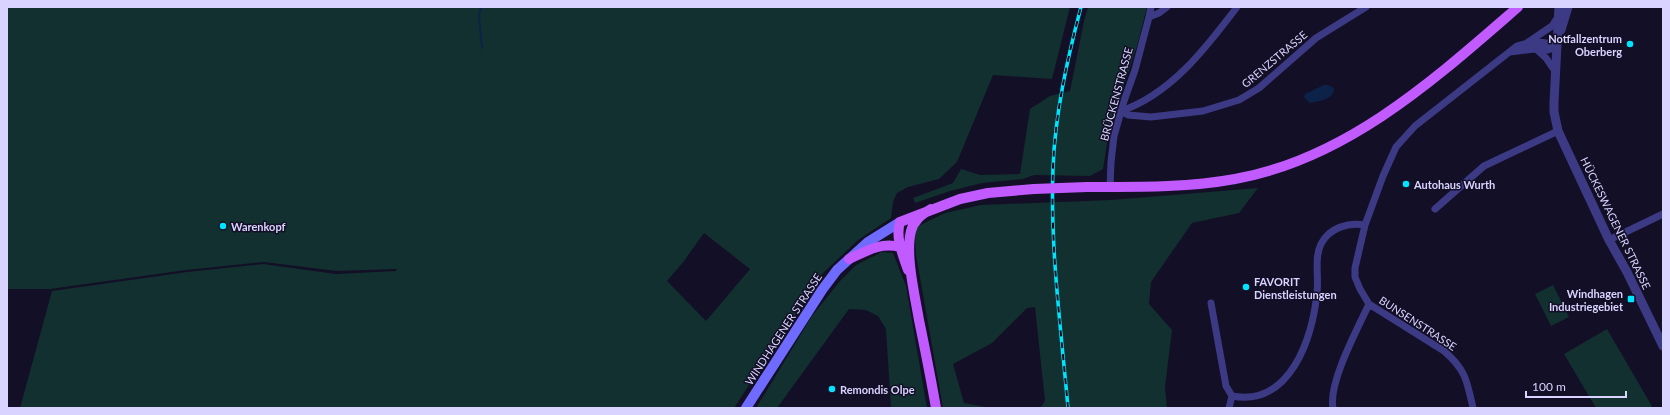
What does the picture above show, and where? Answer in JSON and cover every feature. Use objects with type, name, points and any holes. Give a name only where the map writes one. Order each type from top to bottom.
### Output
[{"type":"main road","points":[[936,408],[900,222],[960,199],[988,193],[1034,189],[1087,187],[1171,187],[1236,179],[1281,167],[1316,154],[1360,130],[1399,104],[1440,74],[1518,7]]},
{"type":"main road","points":[[905,245],[916,221],[931,209]]},
{"type":"main road","name":"WINDHAGENER STRASSE","points":[[746,408],[822,290],[837,270],[868,242],[900,222]]},
{"type":"main road","points":[[849,259],[880,246],[890,244],[905,245]]},
{"type":"street","name":"BRÜCKENSTRASSE","points":[[1110,187],[1112,156],[1121,111],[1135,70],[1149,17],[1150,7]]},
{"type":"street","points":[[1149,17],[1159,13],[1167,7]]},
{"type":"street","points":[[1121,111],[1145,101],[1198,58],[1237,7]]},
{"type":"street","name":"GRENZSTRASSE","points":[[1121,111],[1128,115],[1151,117],[1203,111],[1239,100],[1259,88],[1316,38],[1366,7]]},
{"type":"street","name":"HÜCKESWAGENER STRASSE","points":[[1559,7],[1554,112],[1558,131],[1609,240],[1627,272],[1663,346]]},
{"type":"street","name":"HÜCKESWAGENER STRASSE","points":[[1557,47],[1568,7]]},
{"type":"street","name":"BUNSENSTRASSE","points":[[1527,43],[1552,26],[1558,17]]},
{"type":"street","name":"BUNSENSTRASSE","points":[[1473,408],[1466,379],[1454,360],[1444,351],[1369,304],[1360,290],[1355,277],[1354,268],[1365,225],[1390,158],[1402,139],[1415,126],[1517,46],[1527,43],[1550,43],[1557,47]]},
{"type":"street","points":[[1508,52],[1535,48],[1548,50],[1557,47]]},
{"type":"street","points":[[1535,48],[1546,58],[1555,71]]},
{"type":"street","points":[[1435,209],[1484,166],[1558,131]]},
{"type":"street","points":[[1609,240],[1663,214]]},
{"type":"street","points":[[1232,396],[1243,399],[1266,393],[1282,381],[1294,368],[1308,339],[1314,317],[1317,293],[1318,252],[1322,243],[1329,233],[1347,224],[1365,225]]},
{"type":"street","points":[[1211,303],[1226,386],[1232,396],[1230,408]]},
{"type":"street","points":[[1333,408],[1332,392],[1336,377],[1369,304]]},
{"type":"green space","points":[[7,7],[1070,7],[1052,79],[993,75],[957,162],[939,179],[908,187],[897,193],[893,202],[891,218],[858,240],[822,274],[734,408],[20,408],[52,291],[187,272],[263,264],[336,274],[396,271],[397,269],[337,271],[264,262],[186,270],[50,289],[7,289]],"holes":[[[704,233],[750,269],[706,321],[667,281],[684,261]]]},
{"type":"green space","points":[[1088,7],[1147,7],[1137,46],[1109,131],[1103,169],[1090,176],[1034,175],[1023,179],[982,183],[950,191],[915,203],[913,198],[953,183],[961,169],[980,175],[1020,174],[1030,109],[1050,96],[1070,91]]},
{"type":"green space","points":[[1258,188],[1239,213],[1192,223],[1151,282],[1149,304],[1172,330],[1165,387],[1167,408],[1040,408],[1045,401],[1035,307],[1027,308],[992,343],[953,364],[964,403],[991,408],[943,408],[916,255],[915,233],[918,226],[945,213],[981,205],[1111,200]]},
{"type":"green space","points":[[882,252],[893,253],[906,286],[927,408],[891,408],[886,329],[878,316],[866,310],[849,309],[777,408],[756,408],[812,316],[840,281],[856,265]]},
{"type":"green space","points":[[1553,285],[1569,317],[1551,326],[1535,294]]},
{"type":"green space","points":[[1607,329],[1653,408],[1596,408],[1564,354]]},
{"type":"water","points":[[1324,85],[1334,88],[1332,95],[1329,97],[1322,101],[1310,103],[1304,97],[1305,94]]},
{"type":"waterway","points":[[481,7],[479,15],[482,48]]},
{"type":"railway","points":[[1068,408],[1059,318],[1052,198],[1054,148],[1062,87],[1081,7]]},
{"type":"place","name":"Notfallzentrum Oberberg","points":[[1630,44]]},
{"type":"place","name":"Autohaus Wurth","points":[[1406,184]]},
{"type":"place","name":"Warenkopf","points":[[223,226]]},
{"type":"place","name":"FAVORIT Dienstleistungen","points":[[1246,287]]},
{"type":"place","name":"Windhagen Industriegebiet","points":[[1631,299]]},
{"type":"place","name":"Remondis Olpe","points":[[832,389]]}]
